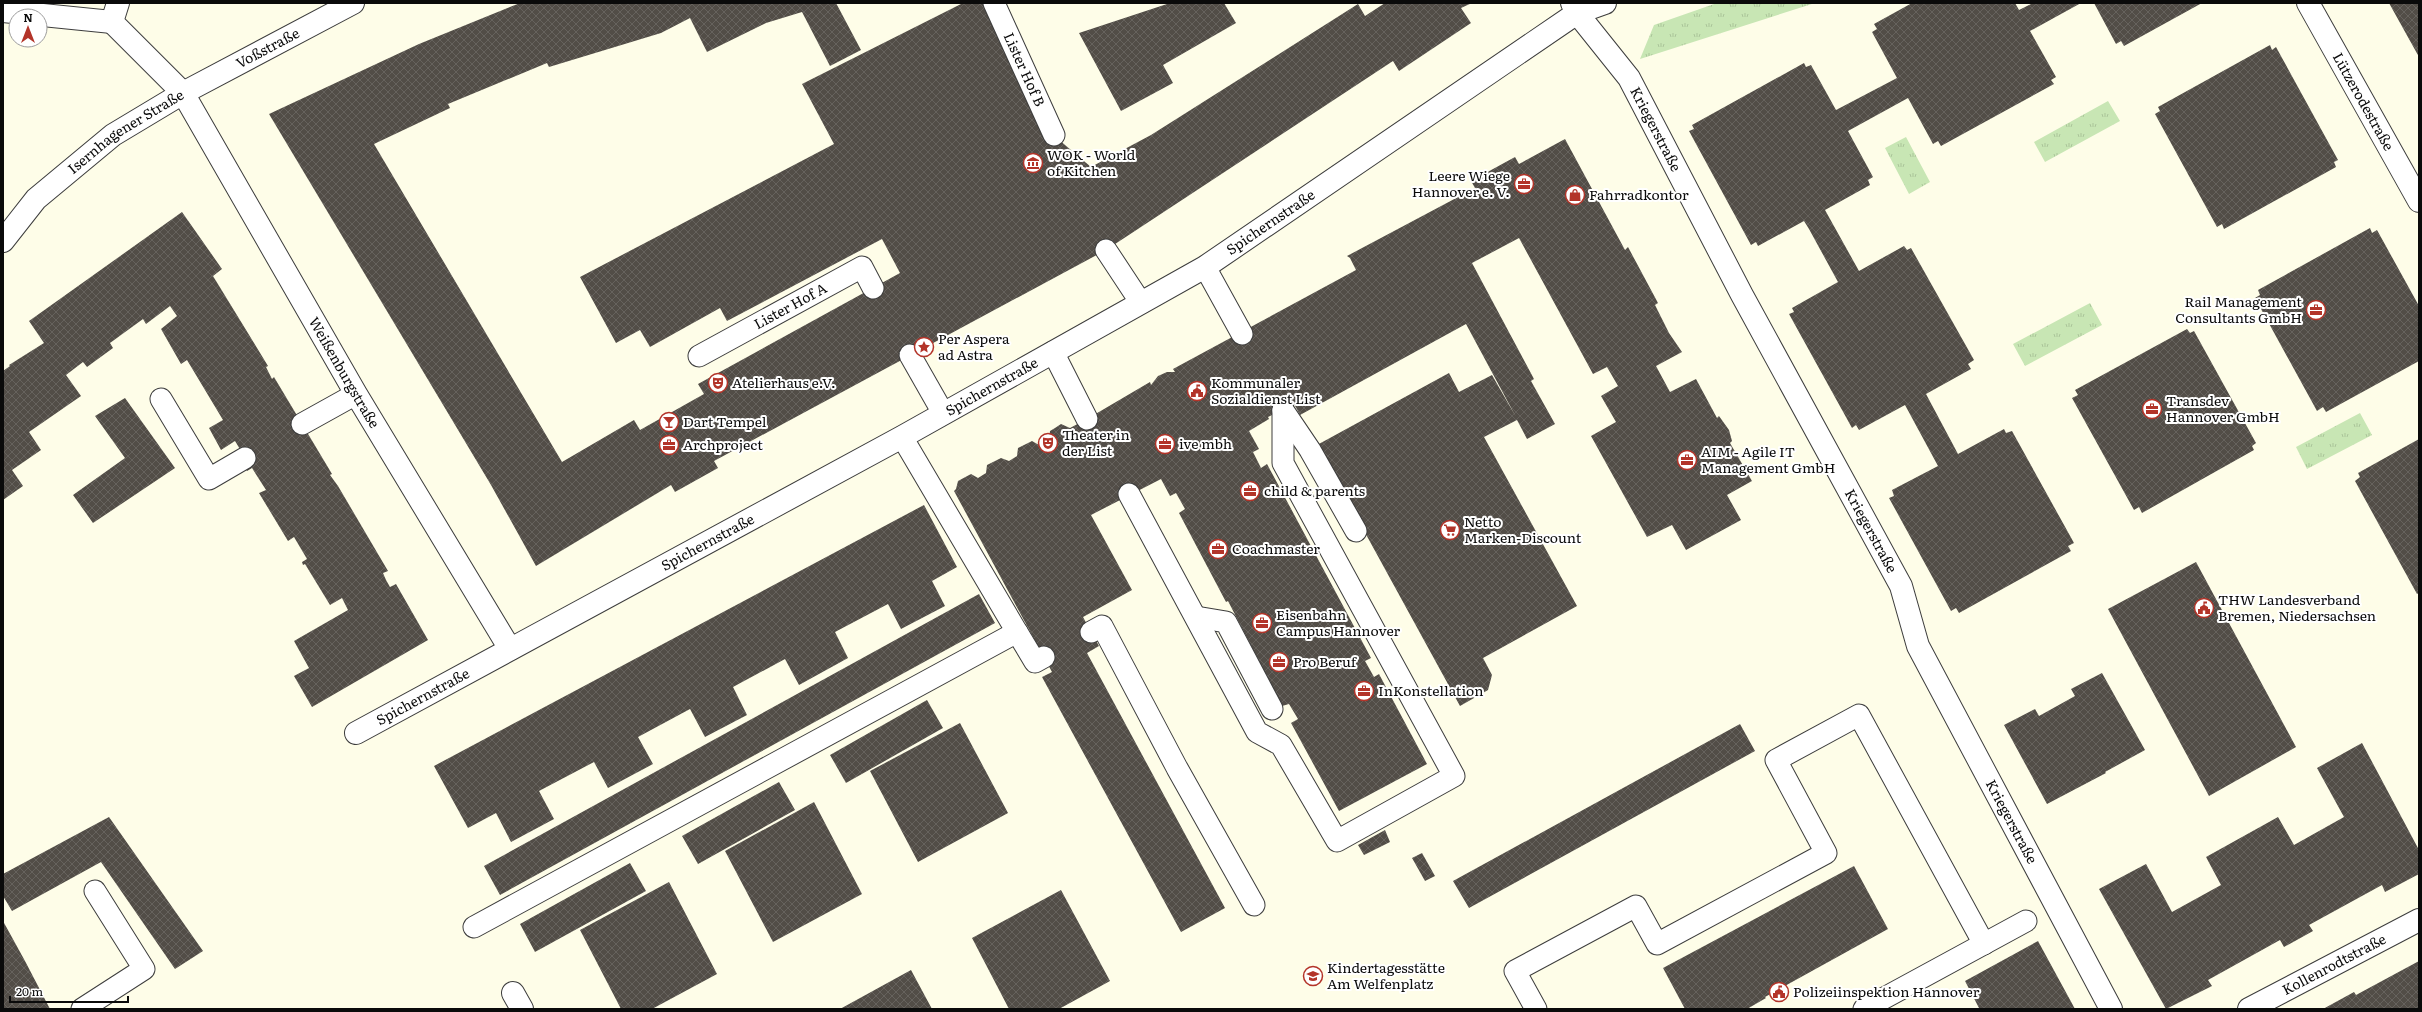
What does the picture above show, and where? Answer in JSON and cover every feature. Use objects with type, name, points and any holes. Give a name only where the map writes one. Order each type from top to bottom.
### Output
[{"type":"street","name":"Voßstraße","points":[[183,94],[353,3]]},
{"type":"street","name":"Spichernstraße","points":[[356,733],[902,437],[1205,267],[1574,8],[1605,3]]},
{"type":"street","name":"Lützerodestraße","points":[[2308,3],[2419,201]]},
{"type":"street","name":"Kriegerstraße","points":[[1574,8],[1629,78],[1742,295],[1901,586],[1918,646],[2111,1009]]},
{"type":"street","points":[[3,11],[115,13]]},
{"type":"street","name":"Isernhagener Straße","points":[[3,241],[36,199],[113,135],[183,94],[115,13]]},
{"type":"street","name":"Weißenburgstraße","points":[[183,94],[356,394],[510,649]]},
{"type":"street","name":"Kollenrodtstraße","points":[[2249,1009],[2419,920]]},
{"type":"lane","name":"Lister Hof B","points":[[994,3],[1054,135]]},
{"type":"lane","points":[[1106,250],[1141,303]]},
{"type":"lane","name":"Lister Hof A","points":[[699,356],[862,267],[873,288]]},
{"type":"lane","points":[[1205,267],[1242,334]]},
{"type":"lane","points":[[1052,352],[1087,419]]},
{"type":"lane","points":[[910,355],[943,413]]},
{"type":"lane","points":[[302,424],[356,394]]},
{"type":"lane","points":[[161,400],[209,479],[245,458]]},
{"type":"lane","points":[[1128,494],[1257,732],[1281,745],[1337,841],[1454,776],[1283,463],[1283,410],[1310,450],[1356,531]]},
{"type":"lane","points":[[902,437],[1035,662],[1044,657]]},
{"type":"lane","points":[[1196,617],[1226,622],[1272,709]]},
{"type":"lane","points":[[1091,632],[1102,626],[1177,768],[1254,905]]},
{"type":"lane","points":[[474,927],[1017,632]]},
{"type":"lane","points":[[1536,1009],[1516,971],[1636,906],[1657,944],[1826,853],[1776,760],[1859,715],[1984,944]]},
{"type":"lane","points":[[82,1009],[144,969],[95,891]]},
{"type":"lane","points":[[1864,1009],[2026,921]]},
{"type":"green space","points":[[1717,3],[1815,3],[1640,59],[1654,25]]},
{"type":"green space","points":[[2108,101],[2120,121],[2045,162],[2034,142]]},
{"type":"green space","points":[[1906,137],[1930,182],[1909,194],[1885,148]]},
{"type":"green space","points":[[2090,303],[2102,325],[2025,366],[2013,344]]},
{"type":"green space","points":[[2360,413],[2372,435],[2307,469],[2296,447]]},
{"type":"building","points":[[520,3],[836,3],[861,50],[830,66],[802,12],[766,23],[707,52],[690,18],[661,33],[549,67],[547,63],[448,104],[450,108],[374,144],[562,462],[634,420],[640,430],[704,394],[698,384],[900,273],[882,239],[727,321],[720,308],[650,347],[640,330],[616,343],[580,277],[834,144],[802,84],[963,3],[983,3],[1038,122],[1091,167],[1151,135],[1358,4],[1365,16],[1385,3],[1472,3],[1461,8],[1471,23],[1399,71],[1393,61],[1106,250],[714,461],[718,468],[675,492],[671,485],[536,566],[491,485],[269,114],[419,44]]},
{"type":"building","points":[[1170,3],[1224,3],[1236,23],[1163,65],[1173,83],[1121,111],[1079,33]]},
{"type":"building","points":[[1912,3],[2015,3],[2019,10],[2033,3],[2081,3],[2030,31],[2056,77],[2051,80],[2054,84],[1941,146],[1938,141],[1933,144],[1908,98],[1848,131],[1873,177],[1868,180],[1870,185],[1825,210],[1859,271],[1904,246],[1907,250],[1911,248],[1974,360],[1968,364],[1971,369],[1926,394],[1958,454],[2004,429],[2006,433],[2012,431],[2074,543],[2068,546],[2071,551],[1959,613],[1956,608],[1951,611],[1889,498],[1894,496],[1892,490],[1938,466],[1905,405],[1859,430],[1856,425],[1852,428],[1789,314],[1794,312],[1792,308],[1838,282],[1809,229],[1804,221],[1758,246],[1756,242],[1751,245],[1689,131],[1694,129],[1692,125],[1804,63],[1806,67],[1811,65],[1836,110],[1897,78],[1872,32],[1877,29],[1874,24]]},
{"type":"building","points":[[2094,3],[2202,3],[2124,46],[2121,41],[2116,44]]},
{"type":"building","points":[[2389,3],[2419,3],[2419,57]]},
{"type":"building","points":[[2270,45],[2272,50],[2276,47],[2338,160],[2334,162],[2336,167],[2224,229],[2222,224],[2217,227],[2155,114],[2160,111],[2158,107]]},
{"type":"building","points":[[1565,139],[1625,250],[1628,247],[1658,303],[1655,305],[1669,333],[1682,352],[1656,366],[1670,392],[1696,379],[1717,418],[1719,416],[1729,430],[1732,441],[1730,443],[1752,481],[1727,495],[1741,520],[1686,550],[1672,525],[1647,537],[1591,436],[1616,422],[1601,396],[1618,386],[1607,367],[1593,374],[1519,238],[1472,263],[1534,379],[1531,381],[1555,424],[1527,439],[1517,420],[1484,437],[1577,606],[1483,658],[1492,675],[1488,690],[1460,706],[1317,445],[1449,373],[1459,392],[1492,375],[1516,417],[1466,324],[1300,415],[1294,404],[1268,417],[1269,419],[1249,431],[1259,449],[1253,452],[1261,468],[1267,464],[1371,658],[1365,661],[1374,677],[1379,674],[1427,764],[1339,811],[1291,723],[1298,719],[1289,704],[1282,706],[1228,601],[1226,602],[1179,513],[1185,509],[1176,493],[1170,496],[1161,479],[1091,515],[1132,590],[1083,617],[1099,646],[1087,653],[1225,908],[1181,932],[1042,677],[1052,672],[954,491],[958,481],[971,474],[978,478],[986,473],[987,465],[1001,458],[1009,461],[1017,456],[1018,448],[1032,441],[1039,445],[1049,439],[1050,431],[1061,424],[1070,428],[1150,382],[1151,385],[1158,376],[1167,372],[1175,372],[1173,369],[1356,270],[1350,258],[1347,256],[1475,188],[1471,181],[1515,157],[1519,164]]},
{"type":"building","points":[[182,212],[222,269],[213,276],[268,366],[266,367],[272,379],[274,377],[332,474],[330,475],[388,571],[383,573],[390,587],[396,584],[428,640],[312,707],[294,676],[309,668],[294,641],[348,610],[342,598],[330,605],[305,564],[303,565],[302,562],[307,559],[294,537],[288,541],[259,493],[266,490],[252,468],[247,471],[245,468],[250,466],[235,441],[221,450],[209,428],[223,420],[187,360],[181,364],[161,329],[177,316],[170,306],[146,324],[143,319],[110,343],[113,348],[87,367],[83,362],[66,375],[81,396],[29,432],[41,450],[12,470],[23,486],[3,500],[3,371],[10,366],[9,365],[44,343],[29,321]]},
{"type":"building","points":[[2370,228],[2372,233],[2377,230],[2419,306],[2419,361],[2326,412],[2323,407],[2317,411],[2255,298],[2260,295],[2258,290]]},
{"type":"building","points":[[2187,329],[2190,333],[2194,331],[2256,443],[2252,446],[2254,450],[2142,513],[2139,507],[2134,510],[2072,398],[2078,395],[2075,390]]},
{"type":"building","points":[[125,398],[175,468],[93,523],[73,495],[125,458],[95,416]]},
{"type":"building","points":[[2419,439],[2419,593],[2417,594],[2355,481],[2360,477],[2358,473]]},
{"type":"building","points":[[924,505],[957,567],[932,581],[945,606],[901,629],[888,604],[835,632],[848,658],[799,685],[785,659],[733,687],[747,715],[705,737],[690,709],[638,737],[653,764],[608,788],[594,762],[539,791],[554,819],[511,842],[496,813],[468,828],[434,766]]},
{"type":"building","points":[[2196,562],[2296,747],[2209,796],[2108,609]]},
{"type":"building","points":[[979,594],[995,623],[500,895],[484,866]]},
{"type":"building","points":[[2102,673],[2145,750],[2105,772],[2106,773],[2047,804],[2004,725],[2035,709],[2039,716],[2075,696],[2071,689]]},
{"type":"building","points":[[927,700],[943,728],[846,783],[830,755]]},
{"type":"building","points":[[960,723],[1008,813],[918,862],[870,771]]},
{"type":"building","points":[[1740,724],[1755,751],[1469,908],[1453,881]]},
{"type":"building","points":[[2362,743],[2419,850],[2419,874],[2385,892],[2382,885],[2309,925],[2313,931],[2284,947],[2280,940],[2208,980],[2212,986],[2166,1009],[2099,889],[2146,864],[2172,912],[2221,885],[2206,857],[2278,817],[2294,845],[2344,817],[2317,768]]},
{"type":"building","points":[[779,782],[795,810],[698,864],[682,836]]},
{"type":"building","points":[[814,802],[862,894],[773,942],[725,851]]},
{"type":"building","points":[[109,817],[203,951],[175,969],[101,862],[12,911],[3,896],[3,874]]},
{"type":"building","points":[[1385,830],[1390,842],[1364,855],[1358,845]]},
{"type":"building","points":[[1422,853],[1435,876],[1425,881],[1412,858]]},
{"type":"building","points":[[630,863],[646,891],[535,952],[520,924]]},
{"type":"building","points":[[1854,866],[1888,929],[1765,997],[1766,998],[1747,1009],[1685,1009],[1663,968]]},
{"type":"building","points":[[669,882],[717,974],[652,1009],[621,1009],[580,930]]},
{"type":"building","points":[[1061,890],[1110,981],[1059,1009],[1009,1009],[972,938]]},
{"type":"building","points":[[3,921],[25,961],[50,1009],[3,1009]]},
{"type":"building","name":"Polizeiinspektion Hannover","points":[[2038,941],[2075,1009],[1977,1009],[1979,1008],[1965,981]]},
{"type":"building","points":[[2419,961],[2419,1009],[2323,1009],[2354,992],[2356,995]]},
{"type":"building","points":[[911,970],[932,1009],[840,1009]]},
{"type":"place","name":"WOK - World of Kitchen","points":[[1033,163]]},
{"type":"place","name":"Leere Wiege Hannover e. V.","points":[[1524,184]]},
{"type":"place","name":"Fahrradkontor","points":[[1575,195]]},
{"type":"place","name":"Rail Management Consultants GmbH","points":[[2316,310]]},
{"type":"place","name":"Per Aspera ad Astra","points":[[924,347]]},
{"type":"place","name":"Atelierhaus e.V.","points":[[718,383]]},
{"type":"place","name":"Kommunaler Sozialdienst List","points":[[1197,391]]},
{"type":"place","name":"Transdev Hannover GmbH","points":[[2152,409]]},
{"type":"place","name":"Dart Tempel","points":[[669,422]]},
{"type":"place","name":"Theater in der List","points":[[1048,443]]},
{"type":"place","name":"ive mbh","points":[[1165,444]]},
{"type":"place","name":"Archproject","points":[[669,445]]},
{"type":"place","name":"AIM - Agile IT Management GmbH","points":[[1687,460]]},
{"type":"place","name":"child & parents","points":[[1250,491]]},
{"type":"place","name":"Netto Marken-Discount","points":[[1450,530]]},
{"type":"place","name":"Coachmaster","points":[[1218,549]]},
{"type":"place","name":"THW Landesverband Bremen, Niedersachsen","points":[[2204,608]]},
{"type":"place","name":"Eisenbahn Campus Hannover","points":[[1262,623]]},
{"type":"place","name":"Pro Beruf","points":[[1279,662]]},
{"type":"place","name":"InKonstellation","points":[[1364,691]]},
{"type":"place","name":"Kindertagesstätte Am Welfenplatz","points":[[1313,976]]},
{"type":"place","name":"Polizeiinspektion Hannover","points":[[1779,992]]}]
